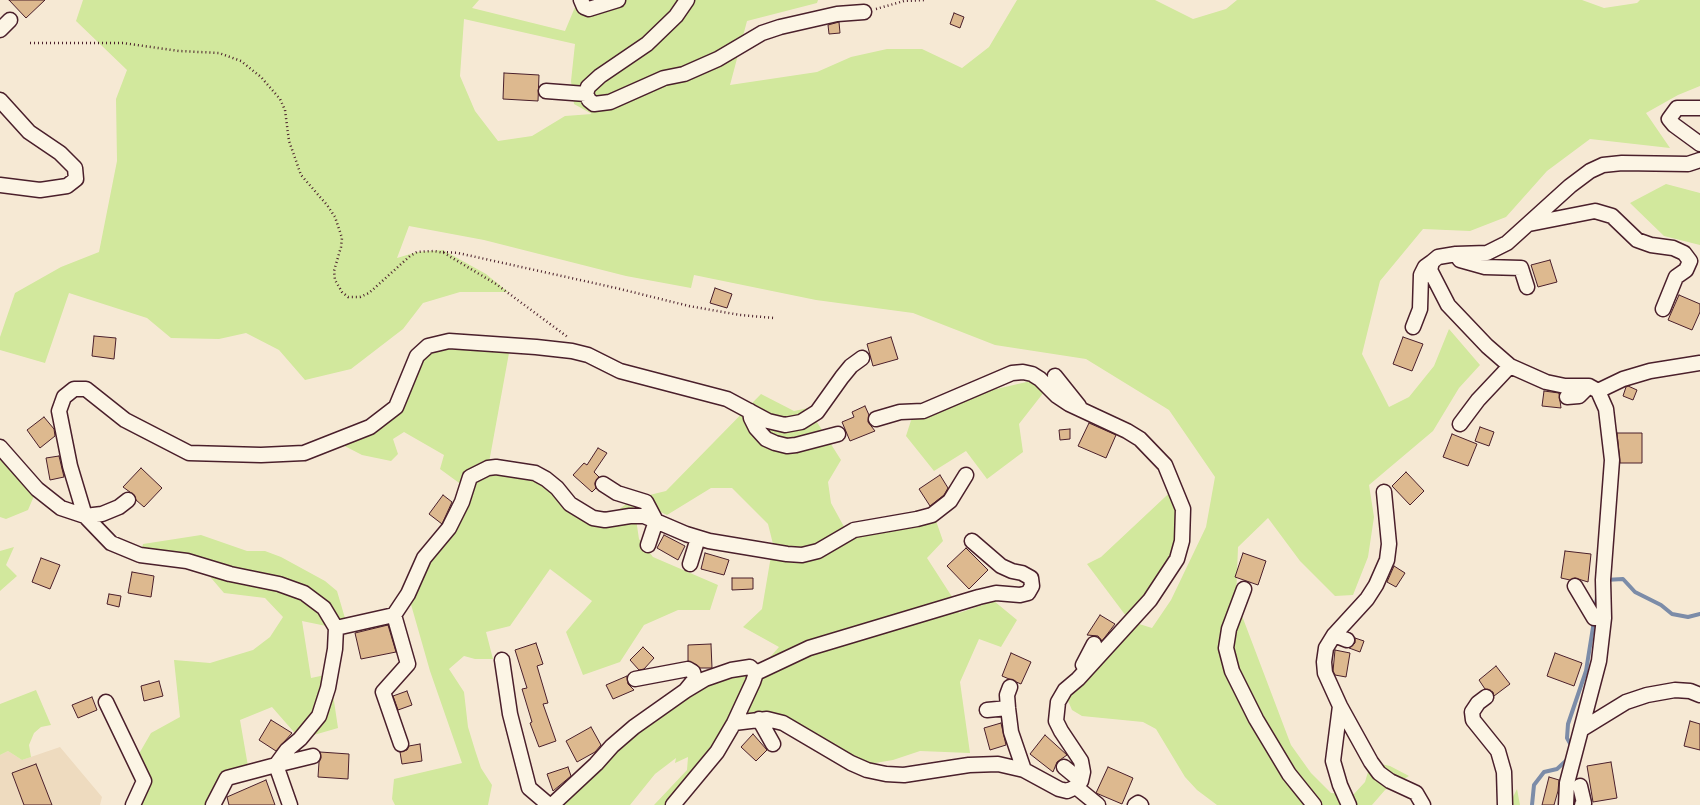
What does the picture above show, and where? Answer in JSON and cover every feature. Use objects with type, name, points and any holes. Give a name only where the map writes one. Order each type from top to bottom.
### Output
[{"type":"street","points":[[581,0],[584,8],[589,9],[618,0]]},
{"type":"street","points":[[687,0],[676,16],[647,44],[600,76],[588,87],[586,94],[589,100],[594,104],[610,102],[664,78],[684,74],[704,66],[762,34],[837,14],[864,12]]},
{"type":"street","points":[[546,91],[586,94]]},
{"type":"street","points":[[0,100],[29,132],[60,153],[75,168],[76,179],[67,186],[40,190],[0,185]]},
{"type":"street","points":[[1700,108],[1677,108],[1669,119],[1674,125],[1700,144]]},
{"type":"street","points":[[1413,327],[1420,309],[1421,275],[1425,267],[1438,257],[1456,254],[1487,253],[1507,243],[1570,186],[1590,171],[1603,165],[1622,163],[1688,164],[1700,160]]},
{"type":"street","points":[[1529,224],[1595,211],[1612,216],[1637,240],[1650,245],[1673,248],[1684,253],[1690,261],[1686,270],[1676,277],[1663,309]]},
{"type":"street","points":[[1456,254],[1460,260],[1485,267],[1521,268],[1527,287]]},
{"type":"street","points":[[1432,262],[1430,270],[1448,305],[1510,366],[1546,382],[1593,389]]},
{"type":"street","points":[[276,765],[287,750],[300,739],[319,716],[328,688],[335,650],[336,628],[324,608],[304,593],[279,584],[230,574],[187,562],[140,555],[110,543],[85,516],[70,466],[59,410],[64,397],[74,389],[86,389],[125,420],[189,454],[261,455],[304,453],[370,427],[396,407],[417,356],[428,346],[449,341],[572,351],[588,355],[620,371],[710,393],[727,399],[768,421],[785,425],[801,422],[817,412],[851,366],[862,358]]},
{"type":"street","points":[[1567,397],[1579,396],[1593,389],[1650,371],[1700,363]]},
{"type":"street","points":[[1460,424],[1478,400],[1510,366]]},
{"type":"street","points":[[1678,367],[1700,366]]},
{"type":"street","points":[[734,722],[768,719],[783,723],[851,763],[867,770],[886,774],[904,775],[985,764],[998,764],[1024,770],[1059,789],[1067,791],[1078,784],[1083,772],[1080,761],[1061,731],[1056,714],[1058,702],[1065,690],[1078,679],[1150,600],[1177,559],[1182,541],[1182,509],[1170,474],[1158,457],[1140,439],[1127,431],[1083,411],[1057,396],[1040,379],[1032,374],[1023,372],[1012,373],[923,410],[900,412],[876,419]]},
{"type":"street","points":[[1055,376],[1083,411]]},
{"type":"street","points":[[1566,805],[1567,783],[1599,661],[1604,618],[1603,580],[1612,460],[1606,409],[1593,389]]},
{"type":"street","points":[[750,411],[751,418],[756,428],[766,439],[774,443],[787,446],[796,445],[838,434]]},
{"type":"street","points":[[0,447],[37,489],[61,508],[85,516],[102,514],[119,507],[128,500]]},
{"type":"street","points":[[336,628],[394,614],[408,594],[424,558],[449,528],[462,502],[470,477],[488,468],[496,467],[535,473],[546,479],[557,488],[570,504],[594,518],[605,520],[630,516],[644,516],[698,538],[787,554],[802,555],[818,551],[854,530],[932,515],[950,501],[966,475]]},
{"type":"street","points":[[603,484],[617,493],[646,502],[656,521],[648,545]]},
{"type":"street","points":[[1384,492],[1388,537],[1387,560],[1376,585],[1367,599],[1334,635],[1326,648],[1324,662],[1325,673],[1360,745],[1379,774],[1390,781],[1416,793],[1423,805]]},
{"type":"street","points":[[690,564],[698,538]]},
{"type":"street","points":[[673,805],[717,752],[734,722],[756,673],[808,648],[973,598],[996,593],[1020,595],[1028,593],[1032,586],[1031,578],[1022,573],[1012,571],[1001,566],[972,541]]},
{"type":"street","points":[[1575,586],[1594,618],[1604,618]]},
{"type":"street","points":[[1244,589],[1229,630],[1226,648],[1232,671],[1264,733],[1289,774],[1314,805]]},
{"type":"street","points":[[394,614],[408,664],[383,692],[401,744]]},
{"type":"street","points":[[1334,635],[1348,640]]},
{"type":"street","points":[[1078,679],[1094,644]]},
{"type":"street","points":[[502,660],[510,714],[529,788],[550,805],[596,764],[612,746],[634,727],[685,691],[705,679],[731,670],[750,667],[756,673]]},
{"type":"street","points":[[635,679],[688,669],[693,672],[695,679],[685,691]]},
{"type":"street","points":[[1010,687],[1007,695],[1011,732],[1024,770]]},
{"type":"street","points":[[1582,729],[1626,702],[1646,694],[1675,690],[1690,691],[1700,695]]},
{"type":"street","points":[[1486,697],[1478,703],[1472,712],[1473,720],[1498,751],[1504,772],[1505,805]]},
{"type":"street","points":[[106,702],[144,781],[134,805]]},
{"type":"street","points":[[1340,706],[1333,761],[1340,785],[1349,805]]},
{"type":"street","points":[[987,710],[1008,708]]},
{"type":"street","points":[[759,719],[773,744]]},
{"type":"street","points":[[213,805],[227,778],[313,756]]},
{"type":"street","points":[[276,765],[290,805]]},
{"type":"street","points":[[1064,767],[1098,805]]},
{"type":"street","points":[[1580,786],[1584,803],[1582,805]]},
{"type":"street","points":[[1134,805],[1138,803],[1141,805]]},
{"type":"path","points":[[864,12],[904,1],[926,0]]},
{"type":"path","points":[[30,43],[123,43],[179,50],[213,52],[228,56],[251,68],[280,99],[285,110],[289,141],[301,175],[327,205],[335,217],[342,238],[334,271],[335,280],[342,292],[348,296],[360,297],[369,292],[402,261],[414,254],[434,251],[458,253],[689,306],[740,315],[774,318]]},
{"type":"path","points":[[434,251],[449,256],[496,284],[579,346],[588,355]]},
{"type":"shaded area","points":[[60,747],[102,797],[100,805],[0,805],[0,755],[8,751],[22,760]]},
{"type":"green space","points":[[83,0],[479,0],[472,8],[565,31],[578,0],[818,0],[817,3],[747,21],[730,85],[817,72],[851,57],[887,49],[922,49],[962,68],[989,47],[1017,0],[1155,0],[1193,19],[1226,9],[1237,0],[1582,0],[1604,8],[1637,3],[1640,0],[1700,0],[1700,86],[1678,95],[1646,113],[1670,148],[1590,139],[1547,171],[1506,217],[1470,231],[1423,229],[1380,281],[1362,354],[1389,407],[1409,397],[1434,366],[1449,329],[1480,365],[1459,388],[1433,431],[1369,485],[1374,517],[1368,557],[1353,595],[1335,596],[1300,561],[1268,518],[1238,547],[1236,600],[1291,745],[1311,773],[1331,793],[1353,795],[1365,782],[1371,762],[1390,766],[1409,776],[1385,790],[1372,805],[1217,805],[1197,790],[1185,777],[1156,729],[1143,722],[1082,716],[1072,710],[1065,694],[1080,664],[1129,620],[1087,564],[1101,557],[1180,483],[1184,493],[1180,545],[1136,623],[1152,628],[1171,600],[1206,527],[1215,477],[1169,410],[1086,359],[995,345],[913,313],[816,300],[694,275],[691,288],[626,276],[484,240],[409,226],[397,258],[417,252],[443,250],[486,274],[508,292],[460,292],[423,303],[403,329],[351,369],[305,380],[279,350],[246,333],[219,339],[171,338],[147,318],[69,293],[45,363],[0,350],[0,337],[15,293],[61,267],[99,252],[117,161],[116,99],[127,70],[76,21]],"holes":[[[464,19],[575,44],[571,81],[574,104],[592,114],[565,116],[532,136],[498,141],[475,111],[460,76]]]},
{"type":"green space","points":[[1666,184],[1700,193],[1700,245],[1664,236],[1630,203]]},
{"type":"green space","points":[[428,346],[506,347],[509,353],[488,468],[545,481],[568,502],[610,516],[633,499],[639,539],[653,557],[718,585],[710,610],[678,610],[644,625],[620,662],[583,675],[566,632],[592,601],[550,569],[510,626],[486,632],[493,659],[475,659],[464,656],[449,669],[464,692],[468,727],[481,768],[492,785],[488,805],[395,805],[392,799],[394,779],[462,763],[430,671],[408,594],[466,488],[440,469],[444,455],[404,432],[393,439],[398,454],[391,461],[362,455],[335,441],[396,407]]},
{"type":"green space","points":[[1035,380],[1051,383],[1019,424],[1023,452],[987,479],[966,451],[934,471],[906,436],[915,408]]},
{"type":"green space","points":[[761,394],[794,411],[808,408],[841,460],[828,482],[831,503],[848,534],[933,512],[943,541],[927,558],[956,603],[959,613],[994,601],[1017,620],[1001,647],[979,639],[960,682],[970,753],[920,751],[893,760],[863,765],[793,724],[734,723],[673,805],[654,805],[687,770],[688,757],[675,763],[676,758],[655,774],[630,805],[552,805],[596,764],[705,679],[756,673],[779,647],[743,627],[762,609],[773,544],[768,524],[732,488],[711,488],[667,515],[633,499],[666,491]]},
{"type":"green space","points":[[0,447],[37,489],[28,510],[6,519],[0,517]]},
{"type":"green space","points":[[201,535],[247,551],[265,551],[281,557],[325,581],[337,591],[347,625],[336,628],[302,621],[311,678],[330,674],[338,728],[300,739],[272,707],[240,720],[249,772],[227,778],[213,805],[140,805],[136,759],[151,733],[180,717],[174,660],[210,663],[253,650],[270,637],[283,617],[265,598],[224,593],[200,565],[140,555],[143,544]]},
{"type":"green space","points":[[14,547],[6,565],[17,576],[0,591],[0,551]]},
{"type":"green space","points":[[36,690],[51,725],[41,727],[34,733],[29,745],[31,757],[22,760],[8,751],[0,755],[0,704]]},
{"type":"green space","points":[[1517,789],[1520,805],[1509,805]]},
{"type":"building","points":[[9,0],[45,0],[26,18]]},
{"type":"building","points":[[954,13],[964,17],[960,28],[950,24]]},
{"type":"building","points":[[839,22],[840,33],[829,34],[828,25]]},
{"type":"building","points":[[504,73],[539,75],[538,101],[503,99]]},
{"type":"building","points":[[1550,260],[1557,282],[1538,287],[1531,265]]},
{"type":"building","points":[[715,288],[732,294],[727,308],[710,303]]},
{"type":"building","points":[[1679,295],[1700,304],[1700,312],[1692,330],[1668,320]]},
{"type":"building","points":[[94,336],[116,338],[114,359],[92,356]]},
{"type":"building","points":[[891,337],[898,359],[873,366],[867,344]]},
{"type":"building","points":[[1403,337],[1423,344],[1412,371],[1393,364]]},
{"type":"building","points":[[1628,386],[1637,390],[1633,400],[1623,396],[1626,387]]},
{"type":"building","points":[[1544,391],[1559,393],[1561,408],[1542,406]]},
{"type":"building","points":[[865,406],[869,415],[868,422],[875,431],[850,441],[842,422],[854,417],[852,412]]},
{"type":"building","points":[[44,417],[54,429],[55,436],[40,448],[27,430]]},
{"type":"building","points":[[1089,423],[1116,435],[1106,458],[1078,446]]},
{"type":"building","points":[[1480,427],[1494,432],[1489,446],[1475,441]]},
{"type":"building","points":[[1070,429],[1070,439],[1060,440],[1059,430]]},
{"type":"building","points":[[1617,433],[1642,433],[1642,463],[1620,463]]},
{"type":"building","points":[[1452,434],[1477,444],[1468,466],[1443,457]]},
{"type":"building","points":[[598,448],[607,453],[594,472],[599,477],[595,483],[596,488],[592,492],[573,475],[584,463],[587,465]]},
{"type":"building","points":[[59,456],[64,477],[50,480],[46,458]]},
{"type":"building","points":[[141,468],[162,488],[144,507],[136,500],[134,495],[123,487]]},
{"type":"building","points":[[1406,472],[1424,491],[1410,505],[1392,486]]},
{"type":"building","points":[[940,475],[948,488],[944,495],[930,506],[919,489]]},
{"type":"building","points":[[443,495],[452,502],[442,524],[429,514]]},
{"type":"building","points":[[664,535],[685,546],[678,560],[657,548]]},
{"type":"building","points":[[966,548],[988,570],[969,589],[947,566]]},
{"type":"building","points":[[1565,551],[1591,554],[1588,582],[1575,578],[1570,580],[1561,578]]},
{"type":"building","points":[[705,553],[729,560],[724,575],[701,569]]},
{"type":"building","points":[[1243,553],[1266,561],[1258,585],[1235,577]]},
{"type":"building","points":[[41,558],[60,565],[50,589],[32,582]]},
{"type":"building","points":[[1394,566],[1405,573],[1396,587],[1387,582]]},
{"type":"building","points":[[132,572],[154,576],[151,597],[128,593]]},
{"type":"building","points":[[732,578],[753,578],[753,589],[732,590]]},
{"type":"building","points":[[109,594],[121,596],[119,607],[107,604]]},
{"type":"building","points":[[1100,615],[1115,624],[1102,641],[1098,636],[1087,635]]},
{"type":"building","points":[[388,625],[396,652],[361,659],[355,633]]},
{"type":"building","points":[[1355,638],[1364,641],[1360,652],[1349,648],[1355,643]]},
{"type":"building","points":[[536,643],[543,664],[537,666],[548,703],[543,704],[556,741],[539,747],[530,723],[532,722],[522,689],[527,688],[515,650]]},
{"type":"building","points":[[711,644],[712,668],[700,668],[688,661],[688,645]]},
{"type":"building","points":[[643,647],[654,658],[644,669],[639,670],[630,660]]},
{"type":"building","points":[[1335,650],[1350,653],[1346,677],[1335,675],[1333,671]]},
{"type":"building","points":[[1011,653],[1031,662],[1021,684],[1002,676]]},
{"type":"building","points":[[1555,653],[1582,663],[1574,686],[1547,676]]},
{"type":"building","points":[[1496,666],[1510,684],[1494,696],[1493,692],[1485,689],[1479,680]]},
{"type":"building","points":[[627,676],[628,684],[634,690],[613,699],[606,685]]},
{"type":"building","points":[[159,681],[163,696],[144,701],[141,686]]},
{"type":"building","points":[[407,691],[412,705],[398,710],[393,696]]},
{"type":"building","points":[[92,697],[97,710],[78,718],[72,705]]},
{"type":"building","points":[[271,720],[292,733],[276,751],[259,740]]},
{"type":"building","points":[[1690,721],[1700,724],[1700,750],[1684,746]]},
{"type":"building","points":[[1001,723],[1006,745],[990,750],[984,728]]},
{"type":"building","points":[[591,727],[601,745],[595,752],[577,762],[566,741]]},
{"type":"building","points":[[753,734],[767,750],[756,761],[741,747]]},
{"type":"building","points":[[1045,735],[1067,755],[1057,762],[1053,772],[1030,754]]},
{"type":"building","points":[[420,744],[422,761],[402,764],[400,752],[407,750],[409,746]]},
{"type":"building","points":[[320,752],[349,754],[348,779],[318,777],[319,762],[321,758]]},
{"type":"building","points":[[1611,762],[1617,798],[1593,802],[1587,766]]},
{"type":"building","points":[[36,764],[52,805],[24,805],[12,773]]},
{"type":"building","points":[[568,767],[571,776],[553,791],[547,774]]},
{"type":"building","points":[[1108,767],[1133,778],[1122,804],[1096,793]]},
{"type":"building","points":[[1549,777],[1559,780],[1558,791],[1554,805],[1542,805]]},
{"type":"building","points":[[266,780],[275,805],[229,805],[227,797]]},
{"type":"waterway","points":[[1605,580],[1623,579],[1635,592],[1661,605],[1672,614],[1688,617],[1700,614]]},
{"type":"waterway","points":[[1595,612],[1597,597]]},
{"type":"waterway","points":[[1572,747],[1567,738],[1568,724],[1586,671],[1594,621]]},
{"type":"waterway","points":[[1532,805],[1534,785],[1544,772],[1557,769],[1569,758]]}]
